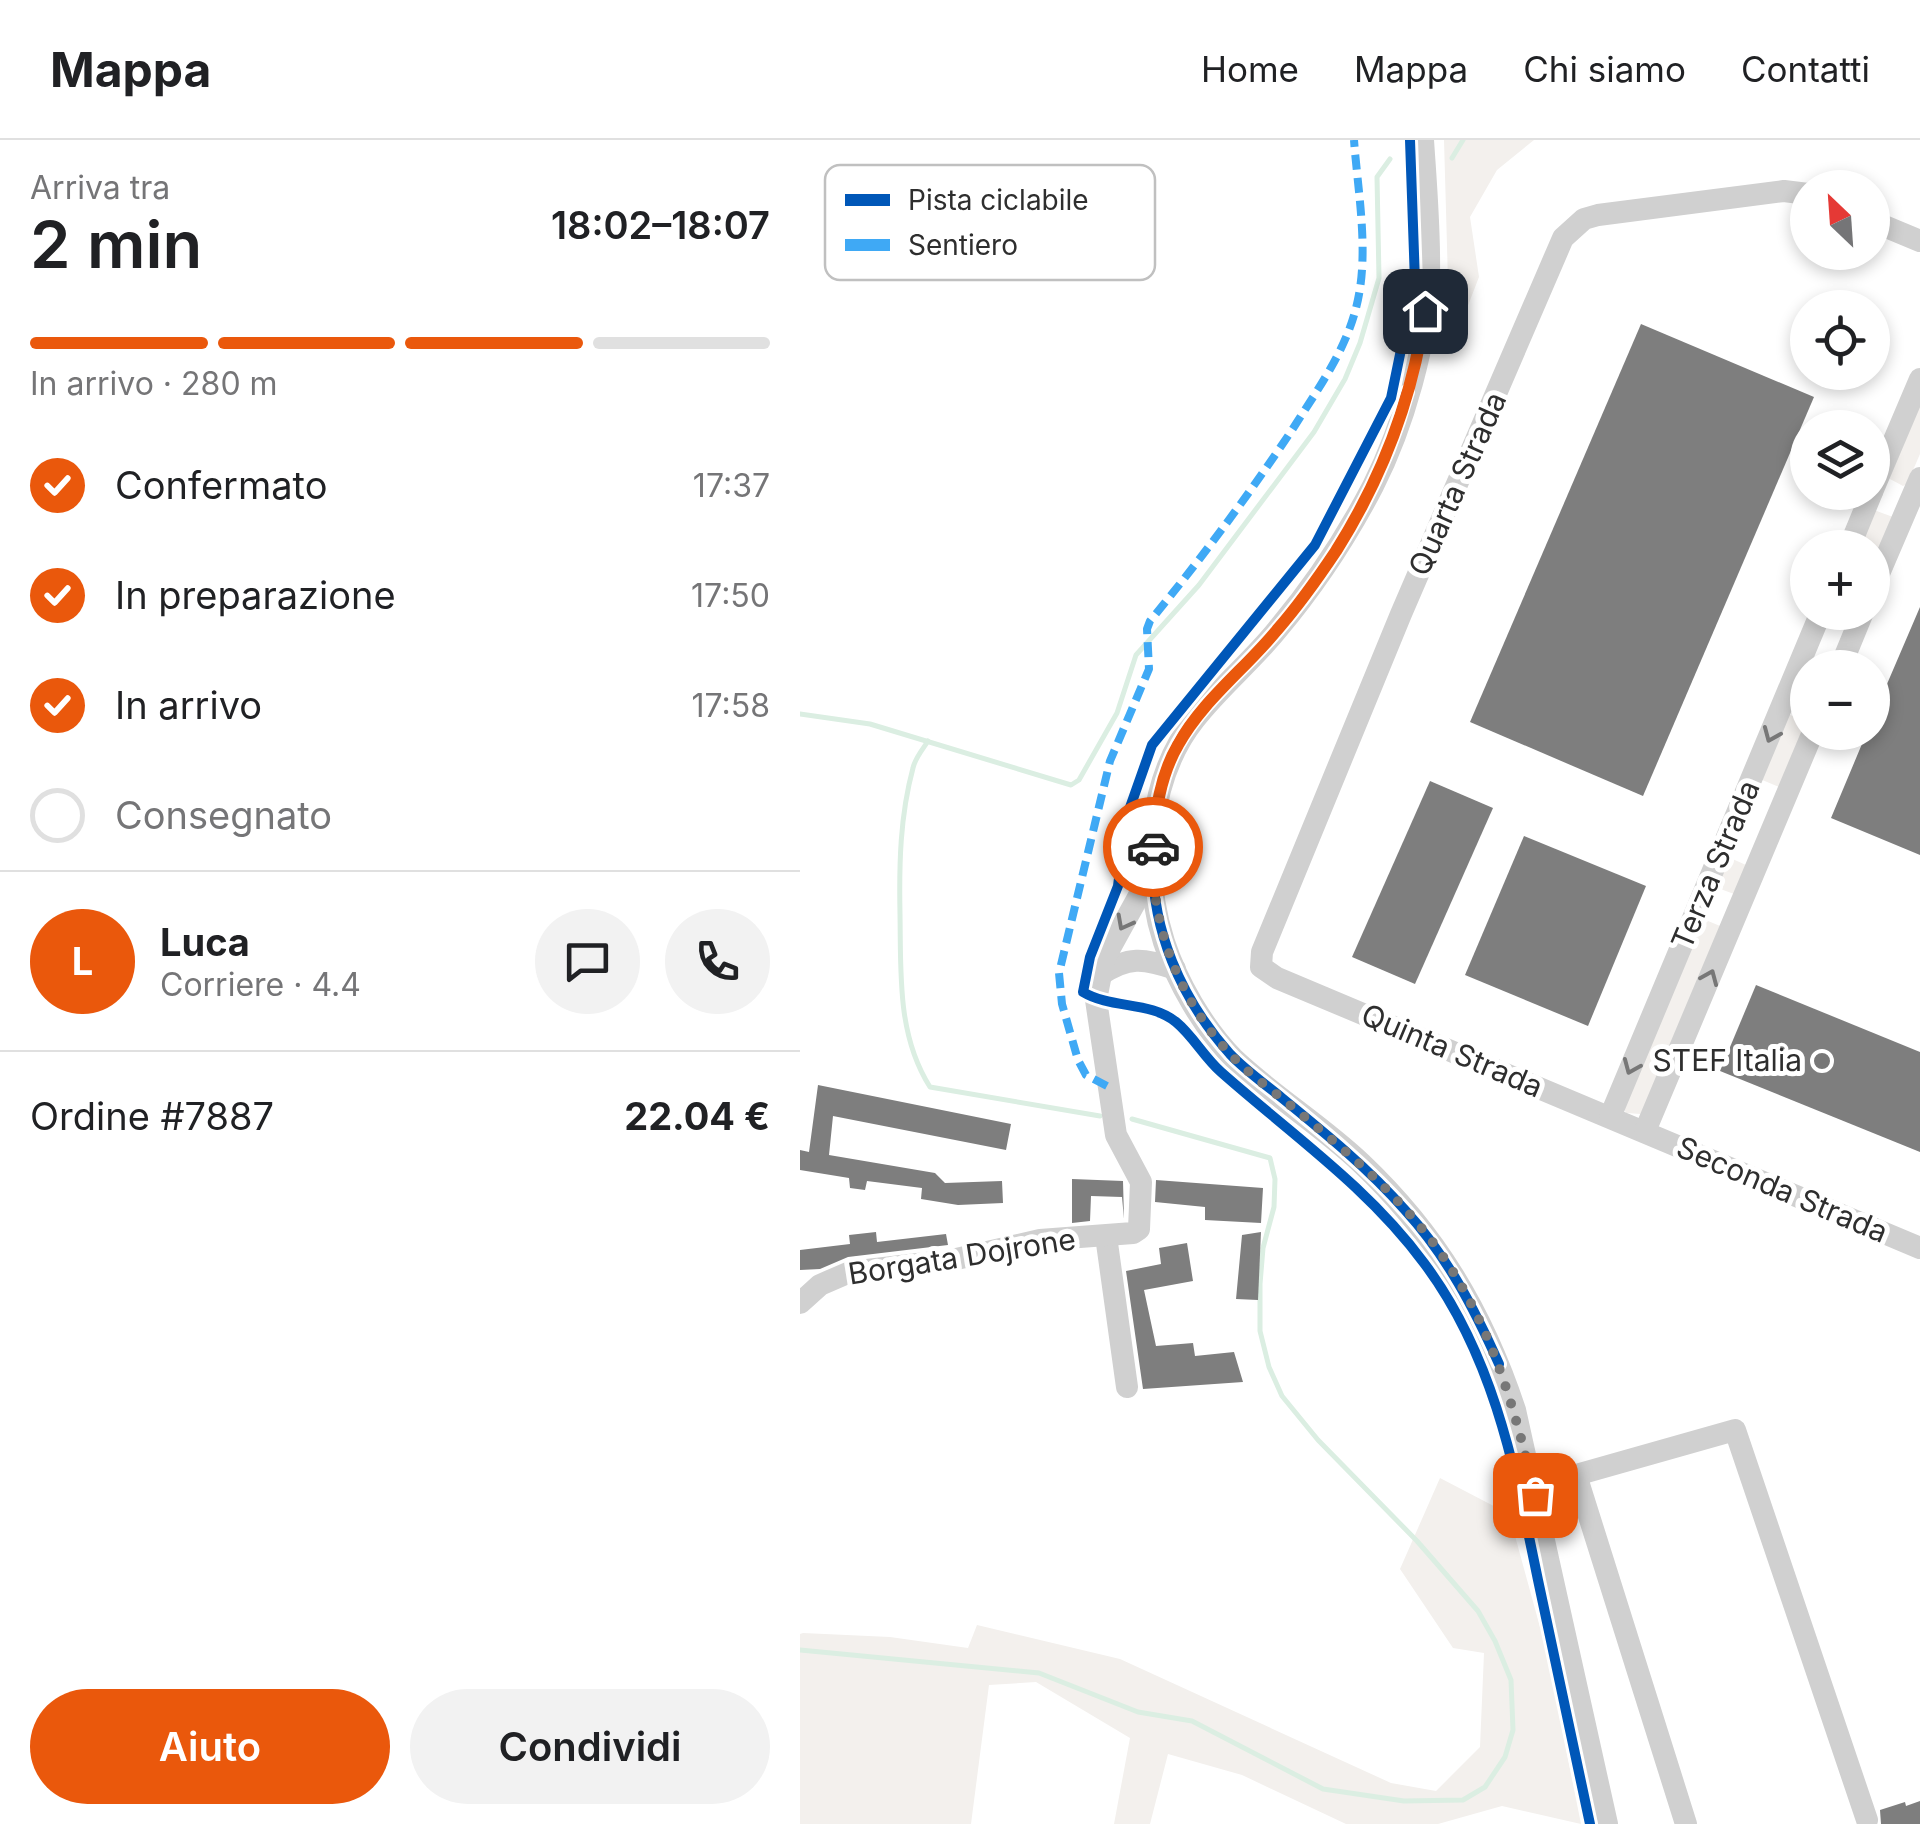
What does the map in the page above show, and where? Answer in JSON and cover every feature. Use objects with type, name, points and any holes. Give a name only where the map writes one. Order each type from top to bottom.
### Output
[{"type":"street","points":[[1423,140],[1429,280],[1421,342],[1398,424],[1374,484],[1335,551],[1278,630],[1196,718],[1177,746],[1162,780],[1154,820],[1152,872],[1164,941],[1208,1027],[1232,1057],[1360,1162],[1406,1210],[1445,1259],[1502,1370],[1515,1410],[1607,1824]]},
{"type":"street","name":"Quarta Strada","points":[[1261,967],[1262,952],[1394,632],[1563,238],[1584,219],[1625,209],[1790,192]]},
{"type":"street","points":[[1890,228],[1920,241]]},
{"type":"street","points":[[1890,450],[1920,379]]},
{"type":"street","points":[[1890,548],[1920,478]]},
{"type":"street","name":"Terza Strada","points":[[1610,1116],[1813,630]]},
{"type":"street","name":"Terza Strada","points":[[1644,1131],[1805,750]]},
{"type":"street","name":"Borgata Dojrone","points":[[800,1303],[810,1282],[850,1272],[952,1260],[1040,1240],[1133,1233],[1138,1229],[1141,1182],[1116,1135],[1096,1000],[1109,949],[1152,872]]},
{"type":"street","points":[[1100,975],[1136,958],[1175,969]]},
{"type":"street","name":"Quinta Strada","points":[[1261,967],[1277,978],[1644,1131]]},
{"type":"street","name":"Seconda Strada","points":[[1644,1131],[1920,1248]]},
{"type":"street","name":"Borgata Dojrone","points":[[1106,1236],[1127,1387]]},
{"type":"street","points":[[1686,1824],[1576,1475],[1735,1430],[1868,1820]]},
{"type":"shaded area","points":[[1444,140],[1534,140],[1497,170],[1470,217],[1479,277],[1450,352]]},
{"type":"shaded area","points":[[1920,401],[1920,454],[1907,484],[1903,486],[1890,479],[1890,470]]},
{"type":"shaded area","points":[[1874,510],[1893,517],[1887,530],[1866,530]]},
{"type":"shaded area","points":[[1790,715],[1790,750],[1795,750],[1779,787],[1760,779]]},
{"type":"shaded area","points":[[1728,857],[1746,865],[1734,894],[1715,887]]},
{"type":"shaded area","points":[[1701,918],[1720,926],[1641,1114],[1626,1113],[1623,1106]]},
{"type":"shaded area","points":[[1440,1478],[1509,1514],[1546,1649],[1581,1824],[1502,1806],[1438,1824],[1346,1824],[1242,1775],[1168,1754],[1150,1824],[1114,1824],[1130,1738],[1036,1682],[989,1685],[971,1824],[800,1824],[803,1633],[890,1637],[968,1648],[977,1625],[1120,1659],[1391,1783],[1436,1791],[1480,1747],[1484,1653],[1453,1648],[1400,1569]]},
{"type":"building","points":[[1641,324],[1814,397],[1808,410],[1790,410],[1790,453],[1643,796],[1470,722]]},
{"type":"building","points":[[1920,607],[1920,855],[1831,818],[1859,750],[1890,750],[1890,677]]},
{"type":"building","points":[[1430,781],[1493,808],[1415,984],[1352,957]]},
{"type":"building","points":[[1524,836],[1646,886],[1588,1026],[1465,975]]},
{"type":"building","name":"STEF Italia","points":[[1756,985],[1920,1052],[1920,1152],[1720,1071]]},
{"type":"building","points":[[818,1085],[1011,1124],[1006,1150],[833,1116],[829,1155],[935,1173],[945,1183],[1002,1181],[1003,1203],[958,1205],[921,1199],[922,1188],[867,1181],[865,1190],[850,1188],[849,1178],[800,1170],[800,1150],[809,1152]]},
{"type":"building","points":[[1072,1179],[1123,1181],[1124,1219],[1122,1197],[1091,1196],[1090,1221],[1072,1223]]},
{"type":"building","points":[[1156,1180],[1263,1188],[1261,1223],[1205,1220],[1205,1207],[1155,1202]]},
{"type":"building","points":[[876,1232],[877,1242],[946,1234],[948,1245],[848,1257],[820,1269],[800,1270],[800,1250],[850,1244],[849,1235]]},
{"type":"building","points":[[1261,1232],[1258,1300],[1236,1299],[1242,1235]]},
{"type":"building","points":[[1187,1243],[1193,1281],[1144,1290],[1156,1346],[1193,1343],[1195,1356],[1234,1352],[1243,1382],[1143,1389],[1126,1271],[1161,1264],[1159,1248]]},
{"type":"building","points":[[1920,1801],[1920,1824],[1881,1824],[1880,1810]]},
{"type":"waterway","points":[[1452,158],[1463,140]]},
{"type":"waterway","points":[[800,714],[870,724],[1071,785],[1079,780],[1117,713],[1136,655],[1199,585],[1314,432],[1345,379],[1379,278],[1377,177],[1390,159]]},
{"type":"waterway","points":[[928,741],[915,761],[909,786],[900,859],[903,1003],[919,1067],[930,1087],[1100,1116]]},
{"type":"waterway","points":[[800,1650],[1039,1673],[1138,1712],[1192,1721],[1323,1789],[1404,1801],[1463,1800],[1485,1787],[1505,1757],[1513,1730],[1511,1680],[1478,1611],[1417,1541],[1318,1440],[1282,1396],[1269,1367],[1260,1331],[1260,1284],[1263,1248],[1274,1207],[1275,1179],[1270,1158],[1132,1119]]},
{"type":"marked path","points":[[1107,1086],[1086,1075],[1078,1060],[1062,1004],[1059,973],[1110,761],[1149,669],[1150,621],[1275,455],[1345,340],[1360,288],[1363,246],[1354,140]]},
{"type":"cycle path","points":[[1410,140],[1415,282],[1391,398],[1315,545],[1152,745],[1127,816],[1118,886],[1090,957],[1083,992],[1154,1011],[1176,1022],[1221,1072],[1328,1162],[1378,1210],[1424,1263],[1448,1299],[1485,1375],[1510,1455],[1590,1824]]},
{"type":"cycle path","points":[[1407,392],[1385,457],[1338,548],[1299,604],[1200,713],[1178,744],[1159,798],[1153,882],[1172,961],[1212,1033],[1242,1066],[1346,1151],[1405,1210],[1458,1283],[1499,1364]]},
{"type":"way so far","points":[[1153,847],[1156,910],[1164,941],[1188,995],[1232,1057],[1360,1162],[1445,1259],[1502,1370],[1535,1495]]},
{"type":"place","name":"STEF Italia","points":[[1822,1061]]},
{"type":"route","points":[[1153,847],[1162,780],[1177,746],[1196,718],[1278,630],[1335,551],[1374,484],[1398,424],[1421,342],[1425,311]]}]
